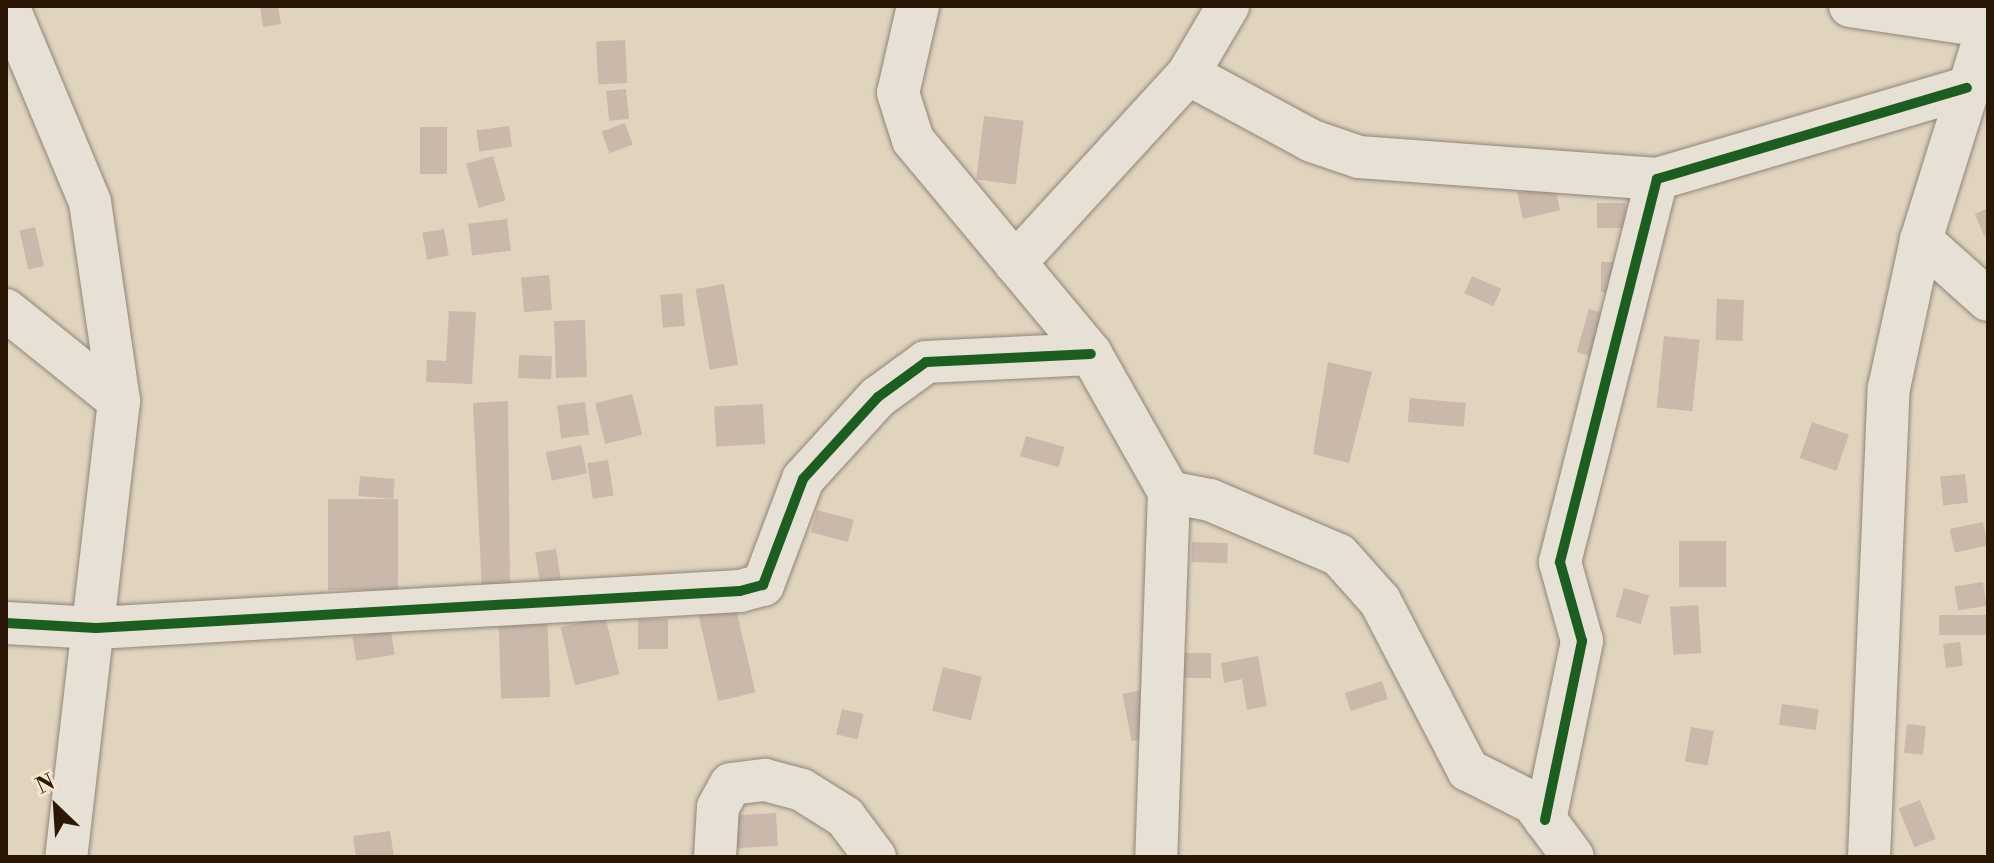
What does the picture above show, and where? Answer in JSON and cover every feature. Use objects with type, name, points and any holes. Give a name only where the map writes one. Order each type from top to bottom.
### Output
[{"type":"street","points":[[8,6],[90,202],[119,401],[96,628],[66,857]]},
{"type":"street","points":[[918,6],[898,93],[913,140],[1091,354],[1169,492],[1156,857]]},
{"type":"street","points":[[1015,263],[1188,74],[1228,6]]},
{"type":"street","points":[[1850,6],[1986,19],[1921,240],[1889,388],[1869,857]]},
{"type":"street","points":[[1188,74],[1312,141],[1359,157],[1657,179],[1967,88]]},
{"type":"street","points":[[1545,820],[1582,641],[1560,562],[1657,179]]},
{"type":"street","points":[[1921,240],[1988,300]]},
{"type":"street","points":[[6,310],[119,401]]},
{"type":"street","points":[[6,623],[96,628],[740,591],[763,585],[803,479],[878,397],[926,362],[1091,354]]},
{"type":"street","points":[[1169,492],[1210,500],[1339,555],[1380,601],[1468,770],[1533,803],[1573,857]]},
{"type":"street","points":[[715,857],[718,807],[731,784],[765,780],[802,790],[845,817],[875,857]]},
{"type":"building","points":[[260,6],[278,6],[281,24],[263,27]]},
{"type":"building","points":[[625,40],[627,83],[598,84],[596,42]]},
{"type":"building","points":[[626,89],[629,119],[609,121],[606,91]]},
{"type":"building","points":[[984,116],[1024,121],[1016,184],[976,180]]},
{"type":"building","points":[[625,123],[633,145],[609,153],[602,132]]},
{"type":"building","points":[[509,126],[512,147],[479,151],[476,131]]},
{"type":"building","points":[[420,127],[447,127],[447,174],[420,174]]},
{"type":"building","points":[[493,156],[506,200],[479,208],[466,164]]},
{"type":"building","points":[[1554,184],[1560,210],[1523,219],[1517,193]]},
{"type":"building","points":[[1597,203],[1626,203],[1626,228],[1597,228]]},
{"type":"building","points":[[1988,208],[1988,234],[1984,236],[1975,214]]},
{"type":"building","points":[[507,219],[511,251],[472,256],[468,224]]},
{"type":"building","points":[[35,227],[44,266],[28,270],[19,231]]},
{"type":"building","points":[[444,229],[449,256],[427,259],[422,233]]},
{"type":"building","points":[[1601,262],[1624,262],[1624,292],[1601,292]]},
{"type":"building","points":[[549,275],[552,310],[524,312],[521,277]]},
{"type":"building","points":[[1472,276],[1501,289],[1494,306],[1464,293]]},
{"type":"building","points":[[724,284],[738,365],[710,370],[695,289]]},
{"type":"building","points":[[682,293],[685,326],[663,328],[660,295]]},
{"type":"building","points":[[1717,299],[1744,300],[1743,341],[1716,340]]},
{"type":"building","points":[[1589,309],[1614,316],[1602,359],[1577,352]]},
{"type":"building","points":[[449,311],[476,312],[472,384],[426,382],[427,360],[446,361]]},
{"type":"building","points":[[585,320],[587,377],[556,378],[554,321]]},
{"type":"building","points":[[1664,336],[1700,340],[1692,411],[1656,408]]},
{"type":"building","points":[[519,355],[552,356],[551,379],[518,378]]},
{"type":"building","points":[[1328,362],[1372,372],[1349,463],[1313,454]]},
{"type":"building","points":[[632,394],[642,435],[605,444],[595,403]]},
{"type":"building","points":[[1410,398],[1466,403],[1464,427],[1408,422]]},
{"type":"building","points":[[508,401],[510,590],[482,591],[473,403]]},
{"type":"building","points":[[585,402],[589,435],[561,438],[557,405]]},
{"type":"building","points":[[763,404],[765,444],[716,447],[714,407]]},
{"type":"building","points":[[1812,422],[1849,435],[1837,471],[1800,458]]},
{"type":"building","points":[[1026,436],[1064,447],[1059,467],[1020,456]]},
{"type":"building","points":[[581,445],[587,473],[552,481],[546,452]]},
{"type":"building","points":[[608,460],[614,496],[593,499],[587,463]]},
{"type":"building","points":[[1965,474],[1968,503],[1943,505],[1940,477]]},
{"type":"building","points":[[360,476],[395,479],[393,499],[358,496]]},
{"type":"building","points":[[328,499],[398,499],[398,590],[328,590]]},
{"type":"building","points":[[817,510],[854,520],[848,542],[811,532]]},
{"type":"building","points":[[1983,522],[1988,545],[1955,553],[1950,529]]},
{"type":"building","points":[[1679,541],[1726,541],[1726,587],[1679,587]]},
{"type":"building","points":[[1192,542],[1228,543],[1227,563],[1191,562]]},
{"type":"building","points":[[556,549],[561,581],[540,584],[535,552]]},
{"type":"building","points":[[1983,582],[1987,606],[1958,610],[1954,587]]},
{"type":"building","points":[[1624,588],[1649,595],[1641,624],[1616,617]]},
{"type":"building","points":[[734,600],[755,693],[718,701],[697,609]]},
{"type":"building","points":[[1698,605],[1701,653],[1673,655],[1670,607]]},
{"type":"building","points":[[547,607],[550,697],[501,699],[498,609]]},
{"type":"building","points":[[1939,615],[1988,615],[1988,635],[1939,635]]},
{"type":"building","points":[[605,616],[620,674],[575,685],[560,627]]},
{"type":"building","points":[[638,619],[668,619],[668,649],[638,649]]},
{"type":"building","points":[[391,631],[395,655],[356,661],[352,637]]},
{"type":"building","points":[[1960,642],[1963,666],[1946,668],[1943,644]]},
{"type":"building","points":[[1183,653],[1211,653],[1211,678],[1183,678]]},
{"type":"building","points":[[1258,656],[1267,706],[1247,710],[1242,679],[1224,683],[1221,663]]},
{"type":"building","points":[[943,667],[982,677],[971,720],[932,711]]},
{"type":"building","points":[[1382,681],[1388,699],[1351,711],[1345,693]]},
{"type":"building","points":[[1143,690],[1152,737],[1132,741],[1122,694]]},
{"type":"building","points":[[1782,704],[1819,709],[1816,730],[1779,725]]},
{"type":"building","points":[[842,709],[863,714],[858,739],[836,734]]},
{"type":"building","points":[[1907,724],[1926,726],[1923,755],[1904,753]]},
{"type":"building","points":[[1691,727],[1714,731],[1708,765],[1685,761]]},
{"type":"building","points":[[1920,800],[1936,839],[1914,848],[1899,809]]},
{"type":"building","points":[[776,813],[778,846],[737,848],[735,815]]},
{"type":"building","points":[[390,831],[394,857],[356,857],[353,836]]},
{"type":"cycle path","points":[[1545,820],[1582,641],[1560,562],[1657,179],[1967,88]]},
{"type":"cycle path","points":[[6,623],[96,628],[740,591],[763,585],[803,479],[878,397],[926,362],[1091,354]]}]
